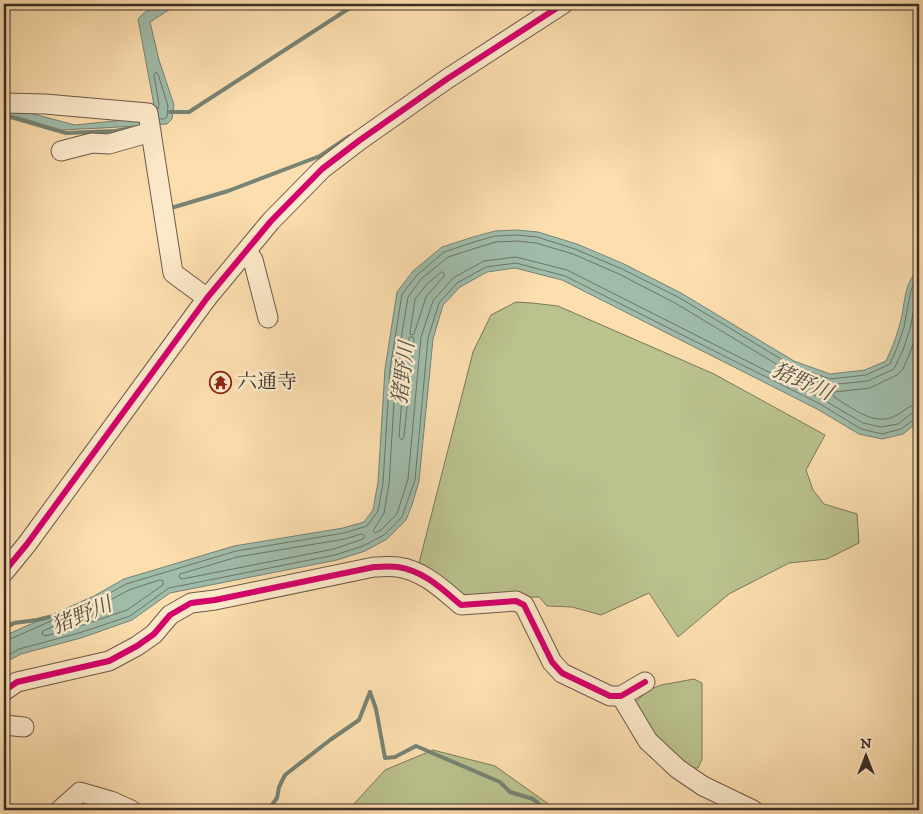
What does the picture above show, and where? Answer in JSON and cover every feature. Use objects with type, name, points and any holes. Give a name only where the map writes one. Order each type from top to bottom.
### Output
[{"type":"street","points":[[4,572],[27,544],[207,298],[271,221],[322,169],[360,140],[447,80],[563,4]]},
{"type":"street","points":[[4,102],[45,104],[149,124]]},
{"type":"street","points":[[149,124],[173,273],[207,298]]},
{"type":"street","points":[[61,151],[92,143],[109,144],[149,124]]},
{"type":"street","points":[[247,251],[253,260],[268,318]]},
{"type":"street","points":[[4,690],[17,682],[110,661],[154,634],[170,615],[190,603],[225,598],[374,567],[396,567],[411,570],[436,583],[461,606],[516,601],[524,606],[552,662],[562,673],[610,696],[621,696],[645,682]]},
{"type":"street","points":[[621,696],[648,741],[678,769],[704,786],[753,810]]},
{"type":"street","points":[[4,725],[24,727]]},
{"type":"street","points":[[60,810],[80,792],[112,801],[131,810]]},
{"type":"green space","points":[[516,302],[558,306],[714,374],[825,435],[806,470],[813,490],[824,504],[857,514],[859,543],[827,559],[789,563],[729,594],[678,637],[649,593],[601,615],[572,607],[547,606],[539,597],[470,599],[418,567],[473,352],[491,315]]},
{"type":"green space","points":[[694,679],[702,683],[702,759],[698,768],[688,768],[651,736],[634,703],[649,690],[661,685]]},
{"type":"green space","points":[[433,750],[495,766],[557,810],[347,810],[385,770]]},
{"type":"water","points":[[159,4],[178,4],[150,22],[159,60],[174,105],[172,119],[167,124],[60,130],[19,117],[4,115],[4,109],[22,111],[75,125],[143,118],[151,114],[154,105],[138,19]]},
{"type":"water","name":"猪野川","points":[[517,230],[538,232],[577,244],[624,264],[681,293],[794,361],[830,374],[865,370],[886,361],[898,331],[907,289],[919,268],[919,421],[903,434],[882,439],[859,434],[817,409],[562,280],[515,268],[487,272],[460,287],[443,305],[433,339],[419,481],[406,520],[387,539],[365,551],[337,560],[170,593],[132,620],[81,638],[21,654],[4,663],[4,636],[94,596],[124,579],[234,546],[343,528],[364,522],[373,510],[378,482],[385,369],[397,292],[413,271],[442,247],[495,231]]},
{"type":"waterway","points":[[170,112],[189,112],[356,4]]},
{"type":"waterway","points":[[4,115],[66,133],[115,131],[132,128]]},
{"type":"waterway","points":[[170,205],[171,208],[228,191],[320,156],[350,136]]},
{"type":"waterway","name":"猪野川","points":[[4,629],[14,623],[49,617]]},
{"type":"waterway","points":[[370,692],[376,709],[385,758],[395,757],[416,746],[500,782],[510,792],[533,799],[546,810]]},
{"type":"waterway","points":[[268,810],[277,798],[279,787],[285,775],[359,720],[370,692]]},
{"type":"cycle path","points":[[4,572],[27,544],[207,298],[271,221],[322,169],[447,79],[563,4]]},
{"type":"cycle path","points":[[4,691],[17,682],[109,661],[137,646],[154,634],[170,615],[191,603],[215,600],[374,567],[398,567],[416,572],[440,587],[461,605],[516,601],[524,605],[552,662],[562,673],[610,696],[621,696],[645,682]]},
{"type":"place","name":"六通寺","points":[[221,382]]}]
